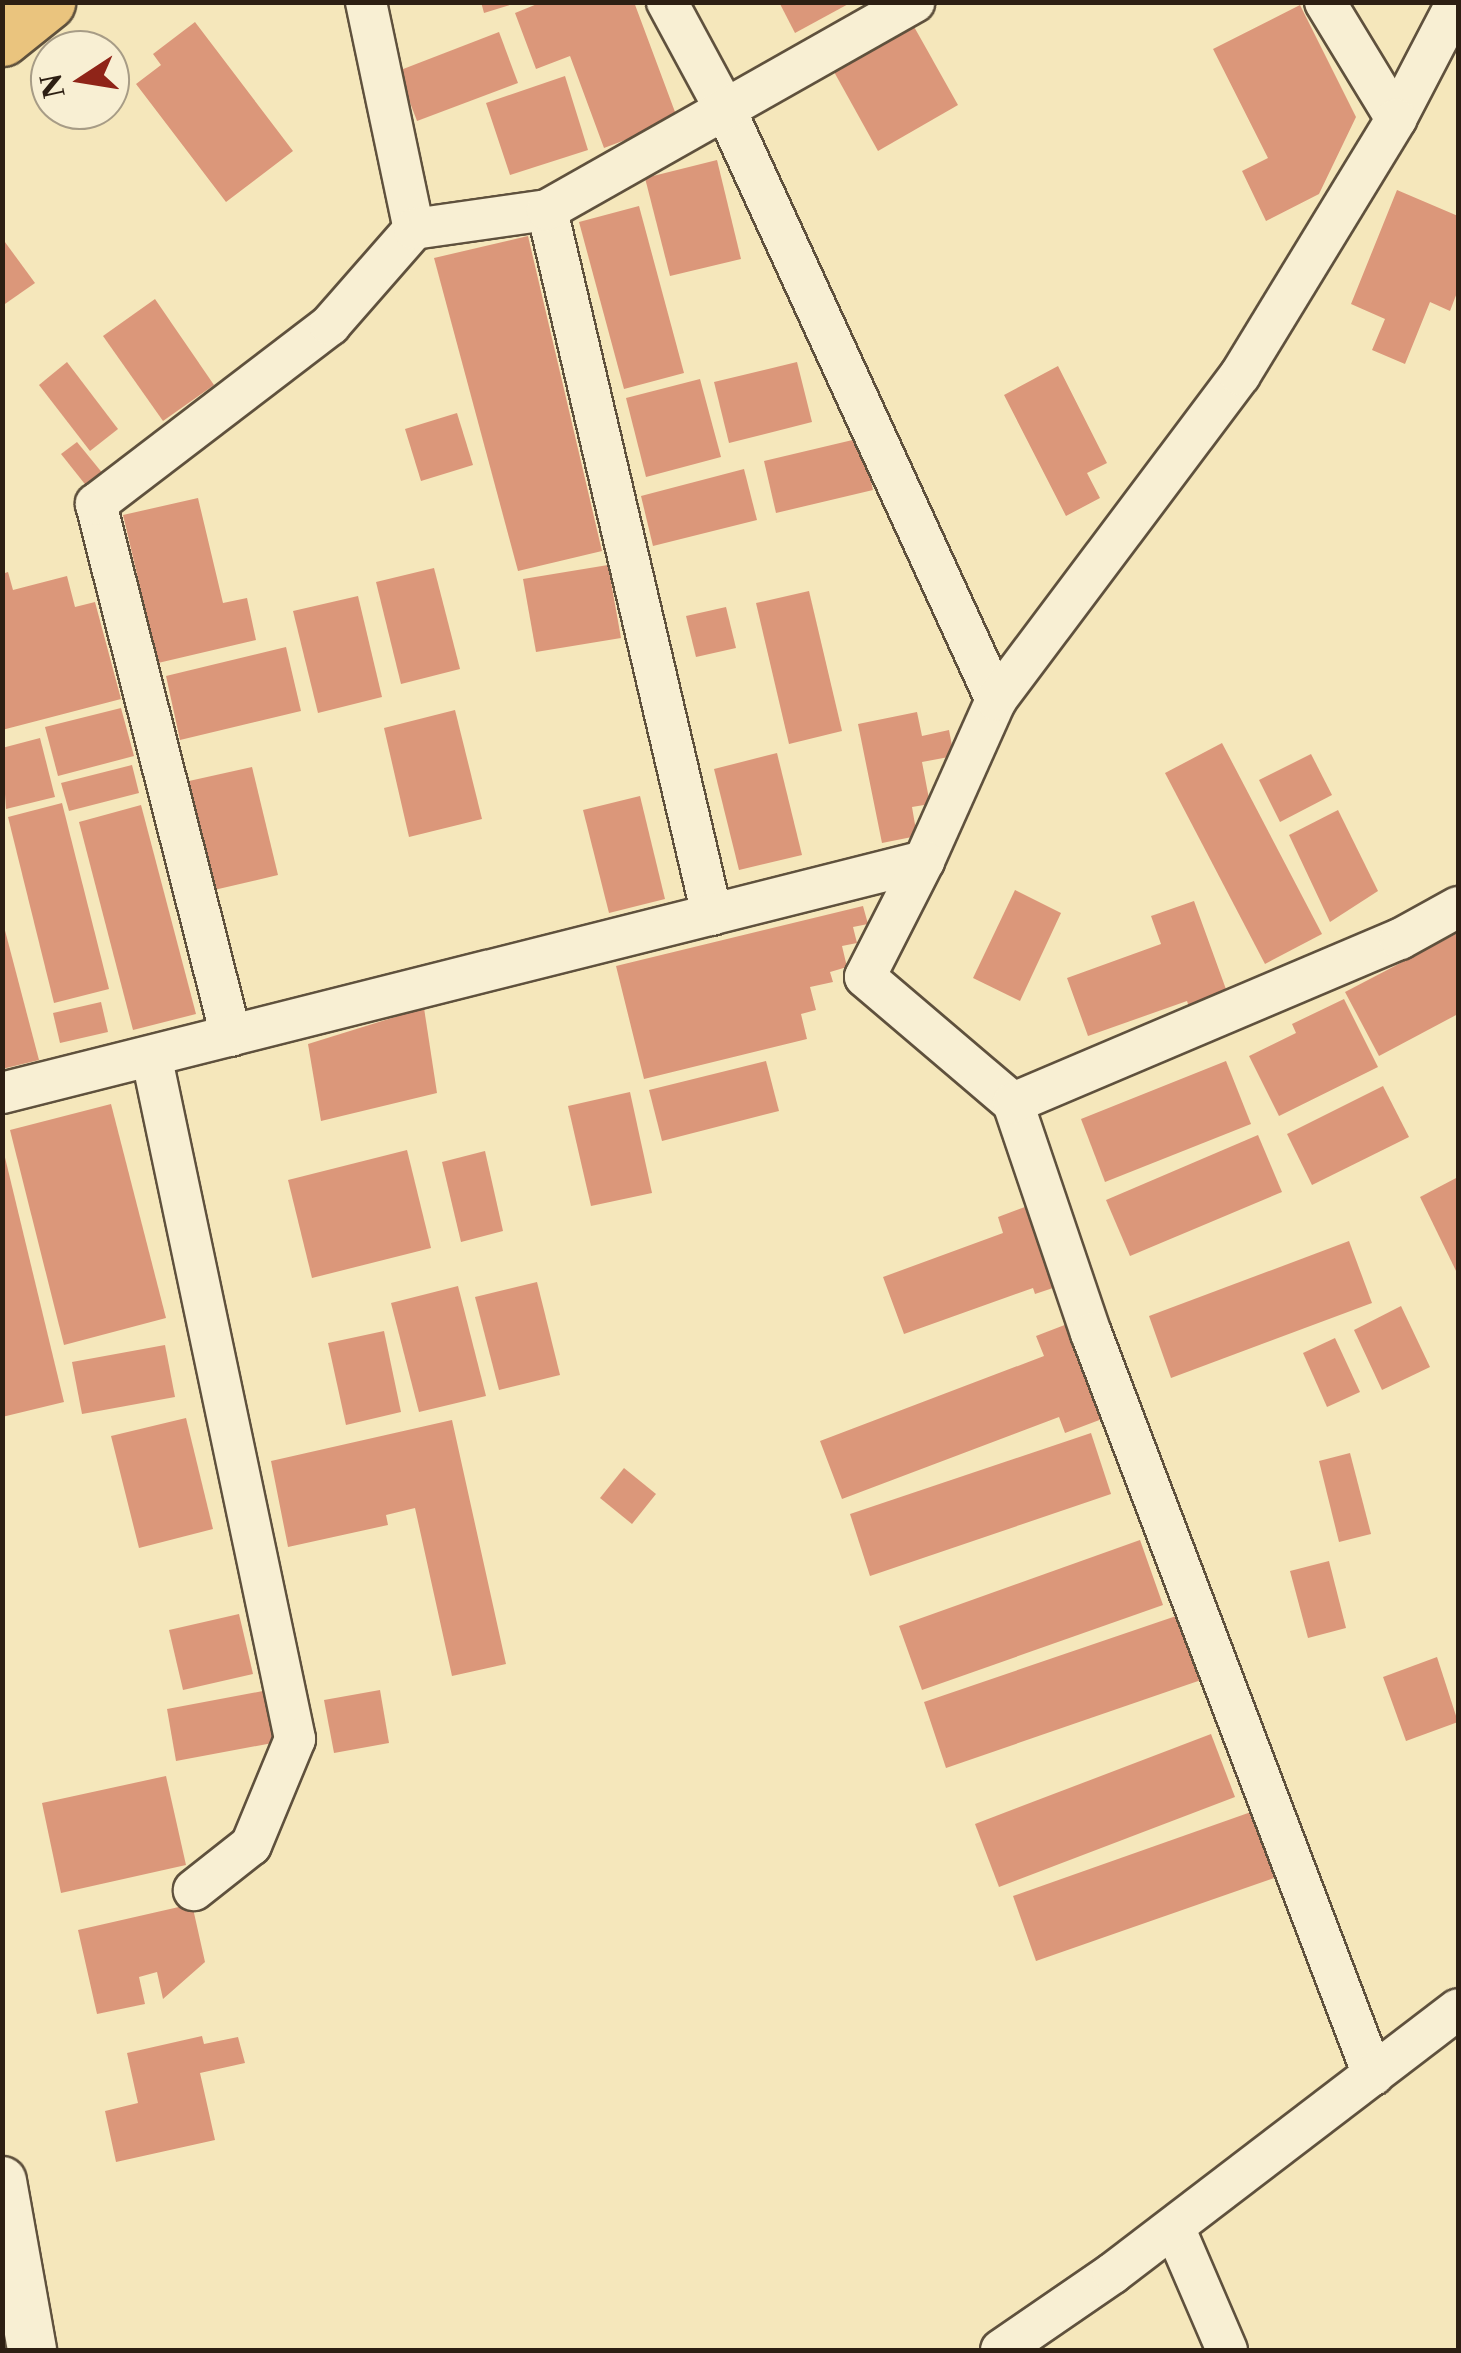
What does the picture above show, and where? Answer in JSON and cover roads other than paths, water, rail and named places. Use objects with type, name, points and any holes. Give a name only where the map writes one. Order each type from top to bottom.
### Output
[{"type":"main road","points":[[2,38],[47,2]]},
{"type":"street","points":[[366,2],[414,228]]},
{"type":"street","points":[[667,2],[726,113],[996,700]]},
{"type":"street","points":[[232,1036],[96,504],[330,325],[414,228],[548,210],[726,113],[914,2]]},
{"type":"street","points":[[1326,2],[1396,119]]},
{"type":"street","points":[[1372,2075],[1091,1333],[1013,1103],[864,977],[924,861],[996,700],[1240,375],[1396,119],[1457,2]]},
{"type":"street","points":[[548,210],[712,915]]},
{"type":"street","points":[[2,1092],[152,1059],[924,861]]},
{"type":"street","points":[[1013,1103],[1400,938],[1458,908]]},
{"type":"street","points":[[152,1059],[296,1739],[251,1845],[194,1890]]},
{"type":"street","points":[[1001,2350],[1174,2227],[1458,2010]]},
{"type":"street","points":[[2,2181],[32,2350]]},
{"type":"street","points":[[1174,2227],[1227,2350]]}]
